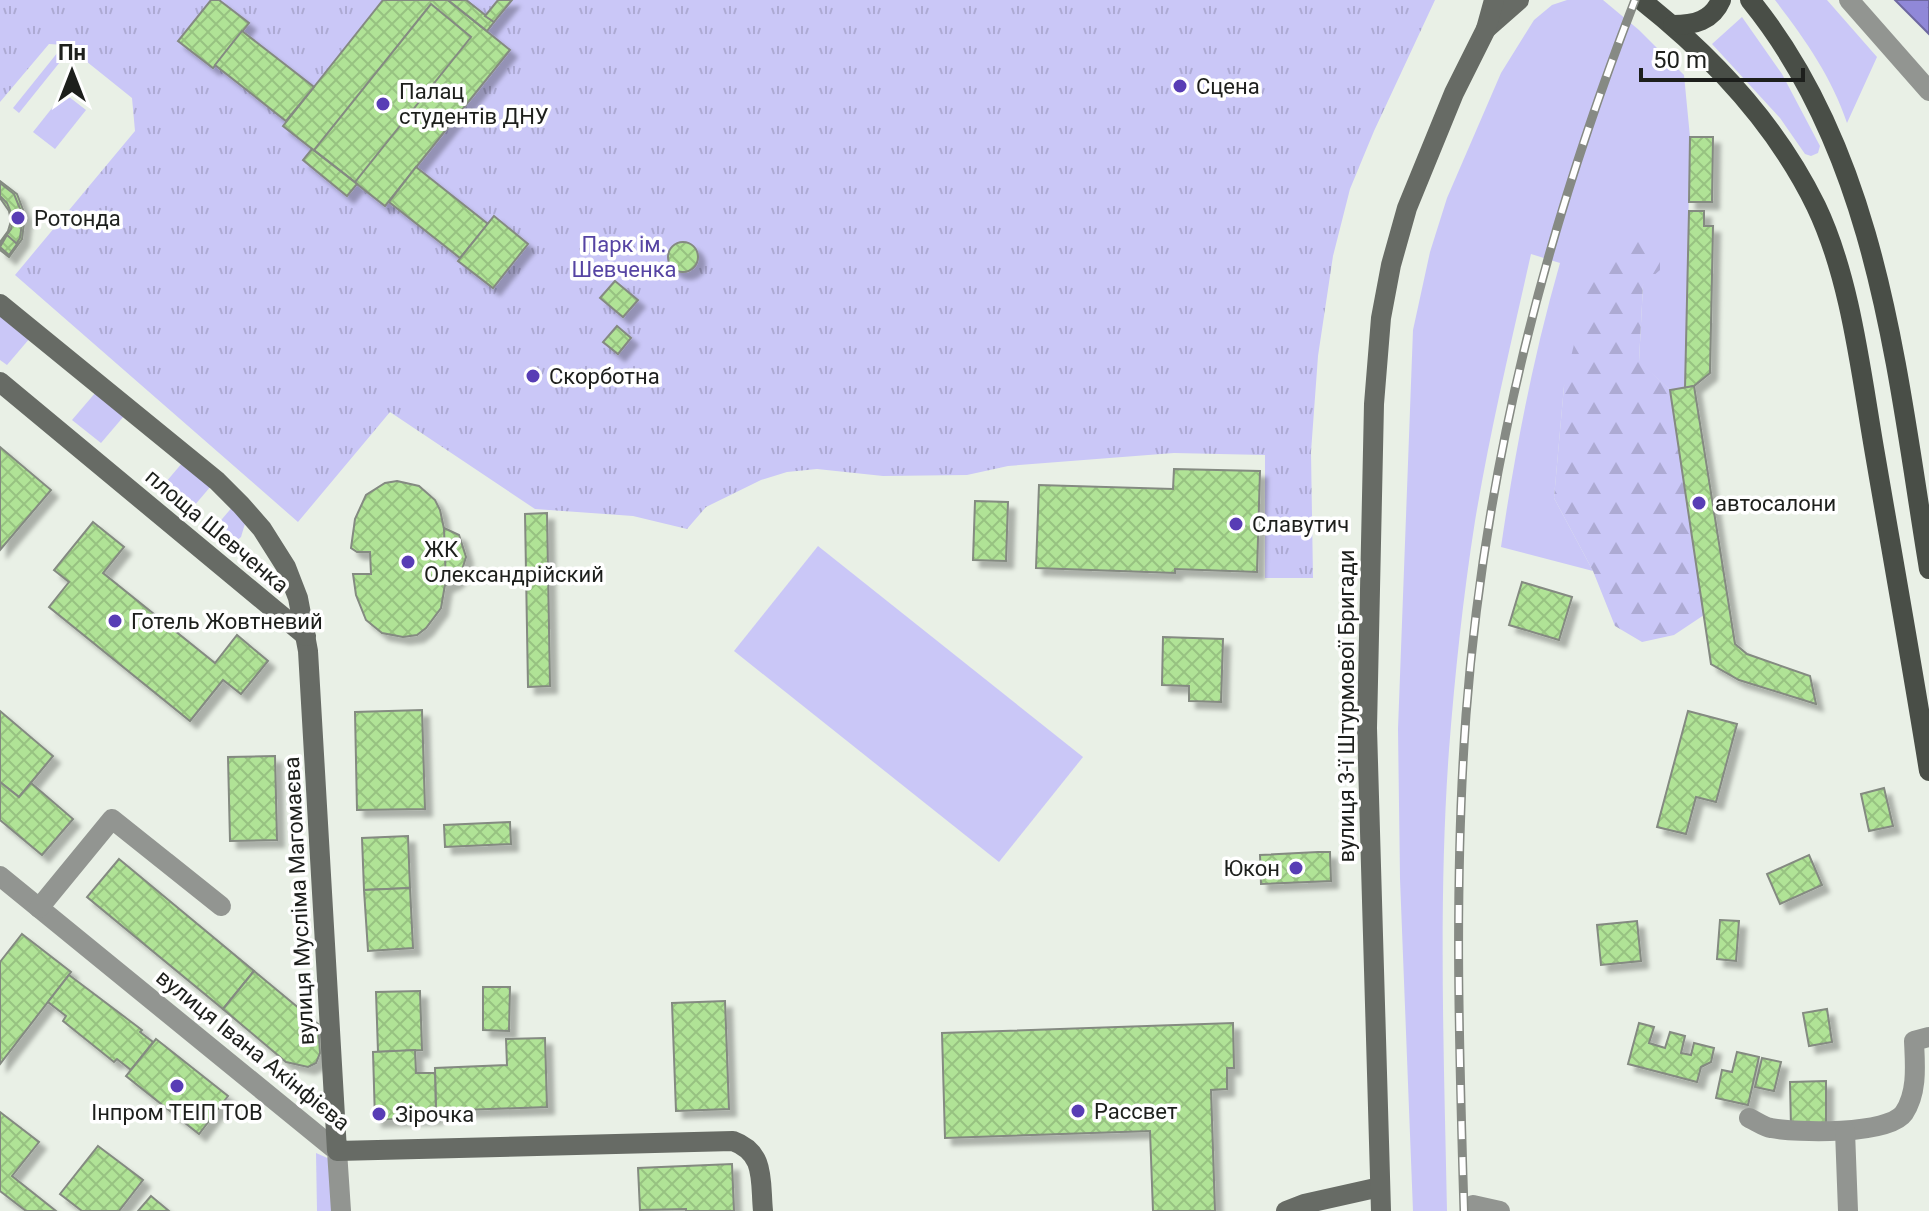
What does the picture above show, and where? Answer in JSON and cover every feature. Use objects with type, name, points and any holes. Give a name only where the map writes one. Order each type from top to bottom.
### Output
[{"type":"main road","points":[[1641,0],[1673,25],[1741,93],[1770,129],[1796,169],[1826,231],[1845,294],[1863,383],[1929,771]]},
{"type":"main road","points":[[1673,25],[1703,21],[1716,11],[1721,0]]},
{"type":"main road","points":[[1750,0],[1781,42],[1822,112],[1856,206],[1876,275],[1892,349],[1929,569]]},
{"type":"street","name":"вулиця 3-ї Штурмової Бригади","points":[[1381,1211],[1367,728],[1372,462],[1381,318],[1391,265],[1407,208],[1454,93],[1486,29],[1494,0]]},
{"type":"street","name":"вулиця 3-ї Штурмової Бригади","points":[[1486,29],[1519,0]]},
{"type":"street","points":[[1849,0],[1929,91]]},
{"type":"street","name":"площа Шевченка","points":[[0,304],[217,481],[241,505],[262,529],[286,567],[298,598],[306,636]]},
{"type":"street","name":"площа Шевченка","points":[[0,382],[306,636]]},
{"type":"street","name":"вулиця Мусліма Магомаєва","points":[[306,636],[341,1211]]},
{"type":"street","points":[[39,908],[112,819],[221,906],[166,862]]},
{"type":"street","name":"вулиця Івана Акінфієва","points":[[0,876],[337,1151],[720,1140],[745,1146],[753,1153],[759,1169],[763,1211]]},
{"type":"street","points":[[1749,1118],[1770,1128],[1845,1131],[1894,1122],[1904,1113],[1915,1083],[1914,1041],[1929,1037]]},
{"type":"street","points":[[1845,1131],[1848,1211]]},
{"type":"street","points":[[1286,1211],[1380,1187]]},
{"type":"street","points":[[1473,1205],[1500,1211]]},
{"type":"green space","name":"Парк iм. Шевченка","points":[[0,0],[1435,0],[1350,189],[1333,256],[1318,356],[1311,452],[1313,578],[1265,578],[1265,455],[1174,453],[1008,466],[967,475],[883,476],[817,469],[787,472],[761,480],[706,507],[687,529],[633,516],[535,509],[390,412],[298,522],[15,275],[135,131],[132,98],[66,45],[49,44],[0,102]]},
{"type":"green space","points":[[1567,0],[1603,0],[1639,30],[1684,75],[1690,137],[1685,388],[1670,390],[1639,362],[1643,285],[1660,240],[1564,386],[1554,498],[1593,571],[1501,547],[1526,404],[1560,263],[1531,254],[1475,521],[1451,721],[1443,922],[1447,1211],[1413,1211],[1400,879],[1398,729],[1413,330],[1430,252],[1447,198],[1501,73],[1534,20],[1552,5]]},
{"type":"green space","points":[[1775,0],[1827,0],[1877,57],[1847,123],[1807,43]]},
{"type":"green space","points":[[1742,17],[1782,74],[1820,146],[1818,153],[1811,156],[1805,154],[1780,118],[1712,44]]},
{"type":"green space","points":[[58,52],[63,52],[64,57],[19,113],[13,108]]},
{"type":"green space","points":[[64,93],[86,110],[55,149],[33,132]]},
{"type":"green space","points":[[1642,231],[1660,240],[1660,270],[1643,285],[1639,361],[1670,390],[1704,615],[1674,635],[1642,642],[1615,626],[1593,571],[1554,498],[1564,386],[1588,286],[1611,242]]},
{"type":"green space","points":[[0,316],[30,338],[7,365],[0,360]]},
{"type":"green space","points":[[96,392],[124,416],[101,443],[72,420]]},
{"type":"green space","points":[[183,462],[211,486],[188,513],[160,489]]},
{"type":"green space","points":[[234,505],[247,517],[241,537],[231,545],[211,532]]},
{"type":"green space","points":[[818,546],[1083,757],[999,862],[734,651]]},
{"type":"green space","points":[[316,1153],[332,1160],[333,1211],[317,1211]]},
{"type":"water","points":[[1895,0],[1929,0],[1929,34]]},
{"type":"building","points":[[211,0],[219,0],[249,23],[213,68],[178,41]]},
{"type":"building","name":"Палац студентів ДНУ","points":[[383,0],[448,0],[510,50],[385,206],[283,126]]},
{"type":"building","points":[[448,0],[466,0],[489,19],[482,27]]},
{"type":"building","points":[[448,0],[466,0],[494,22],[487,31]]},
{"type":"building","points":[[498,0],[512,0],[494,22],[485,16]]},
{"type":"building","points":[[431,4],[471,37],[355,182],[314,150]]},
{"type":"building","points":[[242,31],[314,87],[286,121],[215,65]]},
{"type":"building","points":[[1690,137],[1713,137],[1712,202],[1689,202]]},
{"type":"building","points":[[312,149],[357,184],[347,196],[303,160]]},
{"type":"building","points":[[416,167],[488,224],[460,258],[389,202]]},
{"type":"building","name":"Ротонда","points":[[0,181],[17,194],[25,215],[22,239],[9,257],[0,250],[0,242],[11,221],[9,211],[0,198]]},
{"type":"building","name":"Ротонда","points":[[0,183],[14,194],[23,216],[20,238],[9,255],[0,244],[11,229],[13,217],[0,196]]},
{"type":"building","points":[[1689,211],[1704,211],[1704,226],[1713,226],[1710,373],[1694,386],[1685,388]]},
{"type":"building","points":[[494,216],[528,244],[493,288],[458,261]]},
{"type":"building","points":[[7,235],[17,244],[9,255],[0,247]]},
{"type":"building","points":[[683,242],[694,246],[698,257],[694,268],[683,272],[672,268],[668,257],[672,246]]},
{"type":"building","points":[[615,281],[638,300],[623,317],[600,298]]},
{"type":"building","points":[[617,326],[631,338],[618,354],[603,342]]},
{"type":"building","name":"автосалони","points":[[1694,386],[1735,644],[1747,654],[1810,676],[1816,704],[1739,680],[1711,664],[1670,390]]},
{"type":"building","points":[[0,447],[51,490],[0,550]]},
{"type":"building","points":[[1174,469],[1260,471],[1257,572],[1175,569],[1175,573],[1036,568],[1039,485],[1173,489]]},
{"type":"building","name":"ЖК Олександрійский","points":[[397,481],[419,486],[435,500],[446,538],[447,573],[441,608],[417,635],[403,637],[382,633],[366,620],[356,595],[353,574],[371,574],[370,552],[357,552],[351,548],[355,519],[366,495],[385,483]]},
{"type":"building","points":[[975,501],[1008,502],[1006,561],[973,560]]},
{"type":"building","points":[[547,513],[550,686],[528,687],[525,514]]},
{"type":"building","name":"Готель Жовтневий","points":[[93,522],[124,547],[103,573],[215,663],[237,635],[268,661],[241,694],[223,680],[190,721],[49,607],[69,582],[54,570]]},
{"type":"building","points":[[444,528],[459,535],[466,557],[461,573],[455,581],[446,585]]},
{"type":"building","points":[[1522,582],[1572,597],[1559,640],[1509,625]]},
{"type":"building","points":[[1163,637],[1223,639],[1221,702],[1189,701],[1189,686],[1162,685]]},
{"type":"building","points":[[422,710],[425,809],[357,810],[355,712]]},
{"type":"building","points":[[0,711],[53,756],[19,797],[0,782]]},
{"type":"building","points":[[1688,711],[1737,724],[1716,802],[1696,797],[1686,834],[1657,827]]},
{"type":"building","points":[[275,756],[277,840],[230,841],[228,757]]},
{"type":"building","points":[[0,782],[19,797],[31,783],[73,819],[42,855],[0,820]]},
{"type":"building","points":[[1884,788],[1893,826],[1869,831],[1861,794]]},
{"type":"building","points":[[510,822],[511,844],[445,847],[444,825]]},
{"type":"building","points":[[408,836],[410,888],[364,890],[362,838]]},
{"type":"building","name":"Юкон","points":[[1330,852],[1331,881],[1261,884],[1260,855]]},
{"type":"building","points":[[1809,855],[1822,885],[1780,904],[1767,874]]},
{"type":"building","points":[[119,859],[254,971],[223,1009],[87,897]]},
{"type":"building","points":[[410,888],[413,948],[368,951],[364,890]]},
{"type":"building","points":[[1720,920],[1739,921],[1736,961],[1717,959]]},
{"type":"building","points":[[1637,921],[1641,961],[1601,965],[1597,925]]},
{"type":"building","points":[[22,934],[71,972],[0,1064],[0,962]]},
{"type":"building","points":[[254,971],[318,1024],[320,1053],[316,1063],[308,1067],[286,1062],[223,1009]]},
{"type":"building","points":[[69,975],[142,1030],[140,1032],[153,1042],[131,1070],[117,1059],[114,1062],[63,1021],[66,1016],[48,1002]]},
{"type":"building","points":[[483,987],[510,987],[509,1031],[483,1030]]},
{"type":"building","points":[[420,991],[422,1050],[378,1052],[376,992]]},
{"type":"building","points":[[725,1001],[729,1109],[676,1111],[672,1003]]},
{"type":"building","points":[[1827,1009],[1832,1042],[1809,1046],[1803,1013]]},
{"type":"building","name":"Рассвет","points":[[1233,1023],[1234,1068],[1227,1068],[1227,1089],[1211,1090],[1215,1211],[1153,1211],[1150,1131],[945,1138],[942,1033]]},
{"type":"building","points":[[1639,1023],[1654,1027],[1649,1043],[1665,1048],[1670,1032],[1685,1036],[1681,1053],[1691,1055],[1694,1043],[1714,1048],[1711,1062],[1701,1067],[1697,1082],[1628,1064]]},
{"type":"building","points":[[545,1038],[547,1107],[436,1111],[435,1068],[507,1065],[506,1039]]},
{"type":"building","name":"Інпром ТЕІП ТОВ","points":[[156,1039],[228,1096],[199,1134],[126,1076]]},
{"type":"building","points":[[415,1050],[416,1073],[435,1073],[436,1117],[375,1120],[373,1052]]},
{"type":"building","points":[[1737,1052],[1759,1057],[1748,1105],[1716,1098],[1722,1070],[1732,1072]]},
{"type":"building","points":[[1762,1058],[1781,1062],[1774,1091],[1755,1087]]},
{"type":"building","points":[[1826,1081],[1826,1127],[1791,1127],[1790,1082]]},
{"type":"building","points":[[0,1112],[39,1142],[12,1176],[56,1211],[26,1211],[0,1191]]},
{"type":"building","points":[[98,1146],[143,1180],[119,1211],[82,1211],[60,1194]]},
{"type":"building","points":[[732,1164],[734,1211],[640,1210],[638,1168]]},
{"type":"building","points":[[151,1196],[169,1211],[138,1211]]},
{"type":"railway","points":[[1464,1211],[1459,1025],[1460,839],[1466,715],[1475,622],[1504,441],[1524,351],[1573,175],[1635,0]]},
{"type":"place","name":"Сцена","points":[[1180,86]]},
{"type":"place","name":"Палац студентів ДНУ","points":[[383,104]]},
{"type":"place","name":"Ротонда","points":[[18,218]]},
{"type":"place","name":"Скорботна","points":[[533,376]]},
{"type":"place","name":"автосалони","points":[[1699,503]]},
{"type":"place","name":"Славутич","points":[[1236,524]]},
{"type":"place","name":"ЖК Олександрійский","points":[[408,562]]},
{"type":"place","name":"Готель Жовтневий","points":[[115,621]]},
{"type":"place","name":"Юкон","points":[[1296,868]]},
{"type":"place","name":"Інпром ТЕІП ТОВ","points":[[177,1086]]},
{"type":"place","name":"Рассвет","points":[[1078,1111]]},
{"type":"place","name":"Зірочка","points":[[379,1114]]}]
